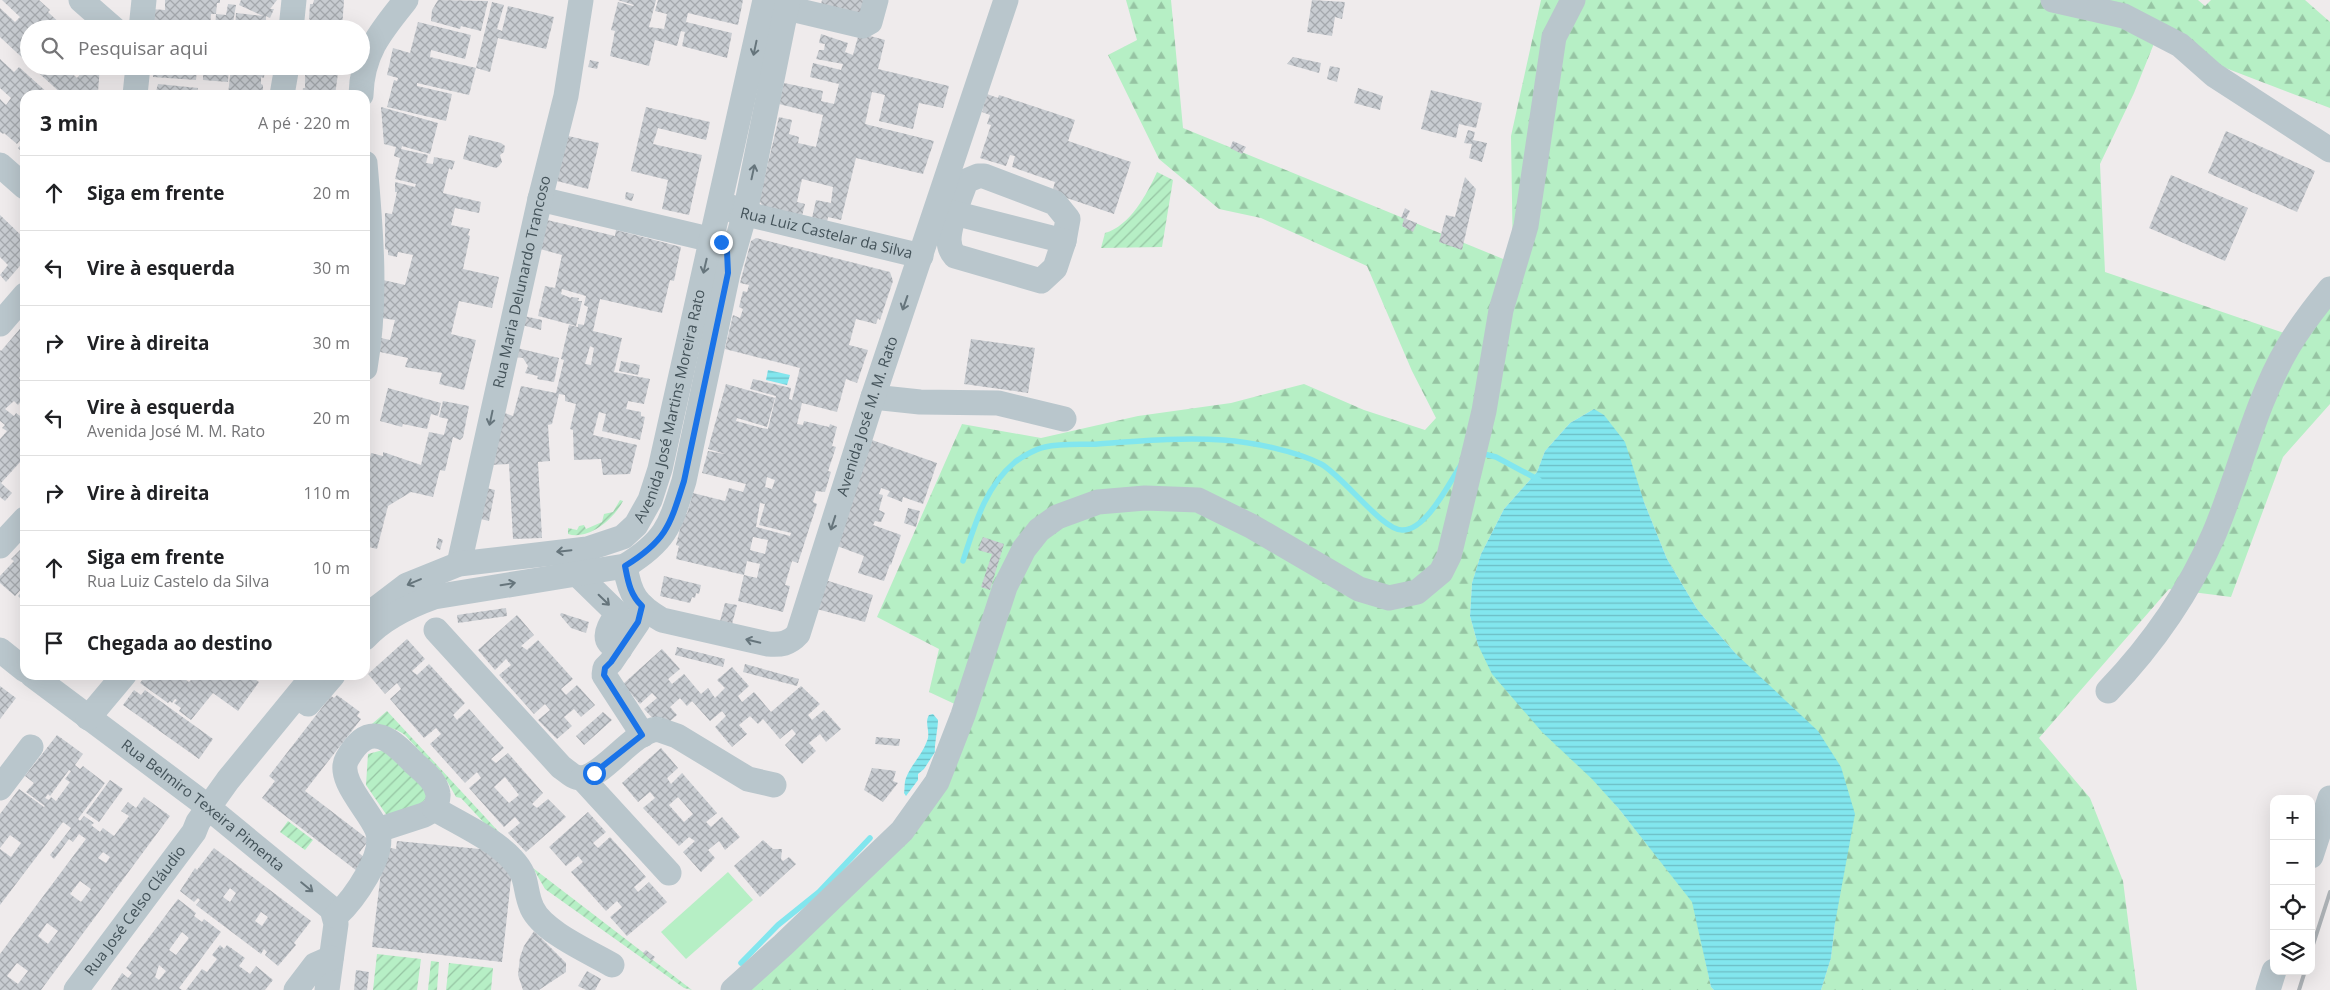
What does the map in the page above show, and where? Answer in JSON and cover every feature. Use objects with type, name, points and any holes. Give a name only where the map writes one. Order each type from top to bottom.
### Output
[{"type":"street","points":[[81,0],[104,20]]},
{"type":"street","points":[[143,20],[144,0]]},
{"type":"street","points":[[292,20],[294,0]]},
{"type":"street","points":[[370,49],[406,0]]},
{"type":"street","name":"Rua Maria Delunardo Trancoso","points":[[459,564],[540,200],[566,96],[581,0]]},
{"type":"street","points":[[780,3],[863,26],[870,22],[876,0]]},
{"type":"street","name":"Avenida José M. M. Rato","points":[[625,566],[629,587],[636,601],[662,620],[768,644],[780,645],[791,641],[798,634],[873,397],[921,256],[945,211],[1006,0]]},
{"type":"street","points":[[733,990],[902,831],[937,782],[966,706],[1005,587],[1024,549],[1039,530],[1057,517],[1098,502],[1145,498],[1198,500],[1251,526],[1360,589],[1389,598],[1417,592],[1441,572],[1449,556],[1484,411],[1501,310],[1526,226],[1554,37],[1573,0]]},
{"type":"street","points":[[2052,0],[2124,16],[2180,45],[2214,75],[2330,150]]},
{"type":"street","name":"Avenida José Martins Moreira Rato","points":[[370,611],[407,585],[459,564],[587,549],[623,537],[636,525],[650,500],[660,469],[724,182],[780,3]]},
{"type":"street","name":"Avenida José Martins Moreira Rato","points":[[370,634],[384,621],[418,603],[434,597],[625,566],[649,550],[661,538],[674,514],[684,481],[728,273],[745,213],[780,3]]},
{"type":"street","points":[[136,90],[137,75]]},
{"type":"street","points":[[283,90],[285,75]]},
{"type":"street","points":[[361,90],[362,75]]},
{"type":"street","points":[[0,166],[20,183]]},
{"type":"street","points":[[978,176],[984,176],[1055,203],[1068,218],[1064,241],[1055,268],[1041,282],[956,256],[949,250],[945,211],[966,182],[978,176]]},
{"type":"street","name":"Rua Luiz Castelar da Silva","points":[[724,182],[728,200],[734,211],[921,256]]},
{"type":"street","points":[[540,200],[721,242],[727,251],[728,273]]},
{"type":"street","points":[[945,211],[1064,241]]},
{"type":"street","points":[[370,232],[372,259],[370,319]]},
{"type":"street","points":[[2108,691],[2158,632],[2198,568],[2214,533],[2264,399],[2279,365],[2302,325],[2330,289]]},
{"type":"street","points":[[873,397],[920,402],[998,403],[1064,419]]},
{"type":"street","points":[[0,546],[20,524]]},
{"type":"street","points":[[576,574],[617,613],[607,636],[607,641],[612,646],[620,649]]},
{"type":"street","points":[[642,606],[638,622],[605,668],[604,675],[642,735]]},
{"type":"street","points":[[436,630],[561,767],[573,776],[582,778],[669,873]]},
{"type":"street","points":[[0,650],[20,666]]},
{"type":"street","name":"Rua Belmiro Texeira Pimenta","points":[[39,680],[211,810],[322,899],[336,916]]},
{"type":"street","points":[[88,718],[120,680]]},
{"type":"street","points":[[211,810],[310,680]]},
{"type":"street","points":[[211,810],[328,680]]},
{"type":"street","points":[[582,778],[594,773],[642,735],[654,729],[664,730],[748,779],[774,785]]},
{"type":"street","points":[[326,990],[336,916],[347,905],[362,882],[379,848],[378,830],[349,782],[344,769],[347,759],[356,748],[364,739],[372,736],[383,737],[393,741],[434,782],[438,795],[435,809],[424,815],[378,830]]},
{"type":"street","points":[[0,788],[30,747]]},
{"type":"street","points":[[2315,844],[2330,798]]},
{"type":"street","points":[[435,809],[504,851],[519,866],[526,878],[532,907],[539,919],[550,928],[612,965]]},
{"type":"street","name":"Rua José Celso Cláudio","points":[[76,990],[211,810]]},
{"type":"street","points":[[296,990],[315,965],[331,958]]},
{"type":"street","points":[[2268,990],[2273,975]]},
{"type":"green space","points":[[1126,0],[1171,0],[1183,128],[1513,263],[1511,136],[1541,0],[2198,0],[2205,6],[2211,0],[2305,0],[2330,22],[2330,108],[2155,41],[2134,93],[2100,164],[2105,272],[2284,333],[2330,276],[2330,404],[2283,457],[2231,597],[2169,589],[2039,738],[2090,798],[2123,881],[2137,990],[1821,990],[1831,958],[1835,923],[1736,654],[1697,609],[1667,559],[1644,502],[1594,409],[1570,423],[1545,451],[1537,472],[1504,509],[1481,554],[1472,583],[1470,616],[1478,645],[1619,809],[1693,902],[1711,987],[1714,990],[749,990],[896,853],[974,713],[929,692],[939,649],[877,617],[962,424],[1041,438],[1138,416],[1231,403],[1304,384],[1364,410],[1425,430],[1436,418],[1412,371],[1367,266],[1261,218],[1219,209],[1159,159],[1108,55],[1137,40]]},
{"type":"green space","points":[[1157,172],[1173,180],[1162,247],[1101,248],[1105,233],[1122,224],[1137,208]]},
{"type":"green space","points":[[620,500],[623,501],[618,509],[599,528],[583,534],[568,534],[568,528],[577,530],[579,526],[584,525],[586,529],[602,522],[604,514],[613,512]]},
{"type":"green space","points":[[387,711],[523,858],[513,854],[461,798],[456,797],[447,781],[405,735],[386,728],[365,730]]},
{"type":"green space","points":[[394,747],[432,794],[396,824],[392,823],[366,785],[368,754]]},
{"type":"green space","points":[[288,821],[313,840],[305,850],[280,832]]},
{"type":"green space","points":[[533,868],[692,990],[684,988],[545,889]]},
{"type":"green space","points":[[728,872],[753,900],[686,959],[661,932]]},
{"type":"green space","points":[[377,954],[421,959],[417,990],[373,990]]},
{"type":"green space","points":[[431,961],[439,962],[437,990],[428,990]]},
{"type":"green space","points":[[449,963],[493,968],[491,990],[446,990]]},
{"type":"water","points":[[768,370],[790,375],[787,385],[766,380]]},
{"type":"water","points":[[1594,409],[1604,415],[1625,442],[1644,502],[1667,559],[1697,609],[1736,654],[1818,731],[1841,767],[1855,814],[1835,923],[1831,958],[1821,990],[1714,990],[1711,987],[1692,902],[1619,809],[1592,779],[1542,732],[1492,674],[1478,645],[1470,616],[1472,583],[1481,554],[1504,509],[1537,472],[1545,451],[1570,423]]},
{"type":"water","points":[[933,714],[938,720],[935,752],[924,769],[918,774],[918,780],[906,796],[904,793],[906,778],[925,746],[928,738],[927,721],[929,715]]},
{"type":"building","points":[[2,0],[39,0],[50,10],[48,12],[56,20],[20,20],[20,56],[0,37],[0,8],[15,22],[20,17]]},
{"type":"building","points":[[165,0],[220,0],[220,3],[217,3],[216,14],[211,14],[211,20],[150,20],[151,9],[165,10]]},
{"type":"building","points":[[241,0],[277,0],[270,9],[274,9],[270,18],[266,16],[266,20],[236,20],[236,13],[263,16],[239,5]]},
{"type":"building","points":[[314,0],[344,0],[343,20],[310,20],[310,4],[313,4]]},
{"type":"building","points":[[438,0],[488,1],[481,31],[461,26],[460,29],[431,21],[432,10]]},
{"type":"building","points":[[618,0],[656,0],[649,27],[664,29],[667,14],[655,11],[658,0],[743,0],[738,25],[688,13],[686,22],[732,33],[727,58],[682,46],[685,32],[681,31],[677,46],[655,40],[649,66],[610,56],[615,31],[611,30],[618,2],[634,5]]},
{"type":"building","points":[[822,0],[873,0],[867,23],[819,12]]},
{"type":"building","points":[[1312,0],[1345,2],[1342,19],[1335,17],[1332,36],[1307,32]]},
{"type":"building","points":[[492,2],[504,5],[497,29],[502,31],[508,6],[554,17],[546,49],[498,38],[490,72],[476,68]]},
{"type":"building","points":[[228,4],[236,5],[234,20],[216,20],[216,14],[226,15]]},
{"type":"building","points":[[418,22],[471,35],[465,59],[431,50],[430,57],[476,68],[469,95],[417,83],[417,86],[452,94],[446,121],[387,107],[394,80],[397,81],[398,78],[387,75],[393,48],[410,53]]},
{"type":"building","points":[[859,33],[885,40],[878,69],[949,86],[943,108],[919,103],[913,129],[879,121],[885,95],[872,92],[865,124],[934,141],[923,174],[856,158],[841,220],[828,217],[827,222],[812,218],[816,200],[831,203],[833,187],[802,179],[797,202],[805,204],[802,216],[763,206],[759,201],[779,117],[792,120],[789,134],[799,137],[798,143],[816,147],[823,115],[779,104],[784,83],[823,91],[821,101],[834,104],[839,84],[810,77],[813,63],[841,70],[843,64],[816,59],[819,50],[824,50],[825,44],[819,43],[821,34],[848,43],[845,52],[853,55]]},
{"type":"building","points":[[1293,57],[1321,63],[1319,73],[1287,64]]},
{"type":"building","points":[[0,59],[14,72],[19,67],[20,75],[28,75],[44,90],[20,90],[20,141],[17,144],[0,132],[0,99],[6,105],[11,98],[0,88]]},
{"type":"building","points":[[590,60],[599,62],[597,69],[588,67]]},
{"type":"building","points":[[1330,66],[1340,68],[1337,82],[1327,79]]},
{"type":"building","points":[[41,75],[74,75],[77,78],[79,75],[99,75],[98,90],[57,90]]},
{"type":"building","points":[[153,75],[196,75],[196,80],[153,77]]},
{"type":"building","points":[[203,75],[228,75],[228,82],[203,80]]},
{"type":"building","points":[[230,75],[264,75],[264,78],[261,77],[263,90],[229,90]]},
{"type":"building","points":[[305,75],[338,75],[336,90],[303,90],[305,88]]},
{"type":"building","points":[[158,84],[198,88],[198,90],[156,90]]},
{"type":"building","points":[[1358,88],[1383,96],[1380,110],[1354,103]]},
{"type":"building","points":[[1431,90],[1482,103],[1476,128],[1459,124],[1456,138],[1421,129]]},
{"type":"building","points":[[987,94],[998,98],[999,95],[1075,120],[1068,141],[1131,162],[1114,214],[1052,193],[1055,182],[1012,167],[1015,156],[1010,155],[1006,166],[980,158],[991,125],[987,124],[990,115],[982,112]]},
{"type":"building","points":[[381,107],[438,123],[430,154],[402,146],[401,149],[428,155],[426,163],[433,164],[434,157],[455,161],[452,170],[449,168],[443,193],[481,202],[479,213],[455,208],[451,225],[470,229],[463,269],[499,277],[492,308],[459,301],[451,334],[476,340],[464,390],[439,384],[442,373],[405,367],[408,358],[380,352],[381,338],[390,340],[395,320],[381,318],[383,280],[405,285],[413,255],[398,252],[397,257],[388,255],[388,250],[385,249],[385,213],[392,214],[397,192],[395,192],[395,182],[415,187],[416,184],[395,179],[400,158],[394,156],[396,147],[384,144]]},
{"type":"building","points":[[646,107],[710,122],[706,140],[658,128],[653,144],[702,155],[689,215],[662,209],[668,180],[631,171]]},
{"type":"building","points":[[1468,130],[1475,132],[1473,140],[1487,143],[1482,162],[1469,158],[1472,144],[1464,143]]},
{"type":"building","points":[[2226,131],[2315,171],[2297,212],[2208,173]]},
{"type":"building","points":[[469,135],[501,143],[505,146],[504,152],[500,155],[502,162],[499,166],[496,168],[463,159]]},
{"type":"building","points":[[568,136],[599,143],[588,189],[557,181]]},
{"type":"building","points":[[1233,141],[1246,147],[1242,154],[1230,148]]},
{"type":"building","points":[[2171,175],[2248,208],[2225,261],[2149,228]]},
{"type":"building","points":[[1465,177],[1476,189],[1462,250],[1439,242],[1446,215],[1455,217]]},
{"type":"building","points":[[626,192],[634,194],[632,201],[625,199]]},
{"type":"building","points":[[1405,208],[1410,211],[1406,219],[1417,223],[1413,232],[1402,226],[1404,219],[1401,218]]},
{"type":"building","points":[[0,215],[20,234],[20,266],[6,282],[0,275],[8,265],[0,257]]},
{"type":"building","points":[[547,220],[615,236],[616,230],[681,247],[674,281],[670,280],[662,313],[600,299],[593,331],[622,338],[614,372],[650,379],[644,404],[628,401],[626,409],[641,412],[641,416],[645,417],[640,440],[602,431],[606,414],[599,412],[593,435],[637,445],[630,474],[603,475],[601,459],[574,460],[573,430],[570,429],[576,404],[565,401],[565,395],[559,394],[552,424],[548,425],[550,461],[538,462],[542,538],[513,539],[509,464],[489,465],[502,412],[513,416],[521,386],[556,393],[564,360],[561,359],[569,325],[578,327],[578,324],[584,325],[588,307],[584,305],[586,296],[562,289],[561,294],[571,298],[579,298],[578,301],[582,301],[576,326],[538,316],[545,286],[555,288],[562,255],[540,249]],"holes":[[[590,346],[594,348],[591,365],[585,364]]]},
{"type":"building","points":[[756,238],[890,272],[893,281],[880,320],[878,318],[876,324],[856,319],[849,345],[868,350],[857,383],[846,379],[837,412],[802,403],[797,424],[803,425],[804,421],[829,427],[830,424],[837,427],[832,446],[836,447],[828,471],[831,472],[825,492],[816,491],[813,502],[817,504],[798,563],[792,561],[785,585],[790,586],[783,612],[738,601],[744,575],[676,559],[679,546],[676,545],[684,513],[687,514],[693,493],[725,501],[729,488],[743,492],[746,484],[702,473],[708,451],[725,454],[708,449],[726,384],[775,398],[767,427],[737,418],[736,421],[762,428],[768,429],[776,396],[750,389],[753,379],[791,388],[789,399],[792,400],[800,368],[725,349],[733,315],[740,318],[743,309],[739,307],[743,291],[747,292],[749,285],[740,283],[751,241]],"holes":[[[767,477],[775,480],[772,489],[765,487]],[[760,503],[765,504],[759,525],[791,533],[790,536],[756,527]],[[753,537],[768,540],[765,554],[750,550]],[[747,561],[760,564],[757,578],[744,575]]]},
{"type":"building","points":[[524,316],[542,320],[541,330],[522,325]]},
{"type":"building","points":[[20,329],[20,403],[18,405],[14,401],[5,409],[14,416],[16,413],[20,416],[20,462],[1,483],[12,493],[5,501],[0,497],[0,439],[7,431],[2,428],[5,425],[0,421],[1,351]]},
{"type":"building","points":[[971,339],[1035,348],[1028,393],[964,384]]},
{"type":"building","points":[[517,348],[559,358],[554,382],[537,379],[538,376],[525,373],[528,366],[523,358],[515,357]]},
{"type":"building","points":[[621,361],[640,365],[638,375],[619,371]]},
{"type":"building","points":[[388,388],[441,403],[438,416],[431,414],[427,429],[403,424],[402,427],[380,421]]},
{"type":"building","points":[[443,401],[469,406],[463,437],[460,440],[453,437],[445,471],[440,470],[433,497],[411,492],[388,506],[377,549],[370,547],[371,453],[383,456],[383,452],[421,465],[429,432],[444,435],[448,419],[439,417]]},
{"type":"building","points":[[872,440],[937,463],[923,504],[903,497],[902,502],[887,496],[890,491],[881,488],[879,494],[883,495],[879,510],[885,513],[881,522],[875,521],[873,525],[901,535],[884,581],[858,573],[864,556],[829,543]]},
{"type":"building","points":[[482,487],[495,490],[489,521],[476,518]]},
{"type":"building","points":[[908,508],[920,511],[916,527],[904,523]]},
{"type":"building","points":[[983,537],[1004,544],[990,590],[981,587],[992,554],[978,550]]},
{"type":"building","points":[[438,538],[443,540],[440,550],[436,548]]},
{"type":"building","points":[[20,550],[20,590],[15,596],[0,583],[0,576],[14,561],[11,559]]},
{"type":"building","points":[[664,576],[701,585],[699,594],[696,593],[695,598],[692,597],[690,603],[660,596]]},
{"type":"building","points":[[822,579],[873,595],[865,622],[813,608]]},
{"type":"building","points":[[725,603],[737,605],[731,628],[719,625]]},
{"type":"building","points":[[506,608],[507,616],[458,623],[457,615]]},
{"type":"building","points":[[561,613],[589,622],[586,633],[571,628],[560,615]]},
{"type":"building","points":[[517,615],[534,635],[521,646],[527,650],[538,640],[573,679],[561,689],[566,695],[577,685],[595,705],[581,717],[574,709],[564,717],[572,726],[557,739],[538,720],[550,710],[545,704],[534,714],[499,675],[511,665],[506,659],[495,670],[478,650]]},
{"type":"building","points":[[407,639],[425,659],[412,671],[417,675],[429,664],[465,703],[453,715],[457,720],[469,709],[504,748],[491,759],[496,763],[508,753],[543,793],[532,804],[537,808],[548,799],[566,817],[526,852],[508,833],[520,823],[515,817],[504,827],[469,788],[481,778],[477,772],[465,783],[430,744],[441,734],[436,728],[424,738],[390,699],[401,689],[397,683],[385,694],[370,676],[370,672]],"holes":[[[505,777],[519,795],[509,803],[494,787]]]},
{"type":"building","points":[[677,647],[725,659],[723,667],[675,655]]},
{"type":"building","points":[[662,649],[680,669],[668,679],[672,684],[684,674],[701,694],[708,688],[715,698],[725,688],[717,680],[732,667],[749,686],[738,696],[742,702],[754,692],[771,712],[801,686],[820,704],[808,715],[812,720],[824,710],[841,729],[826,742],[820,734],[809,743],[816,751],[802,764],[785,745],[796,734],[792,729],[780,739],[763,719],[758,724],[750,716],[739,725],[747,734],[732,747],[715,727],[726,716],[722,711],[710,721],[692,701],[687,706],[680,698],[670,707],[677,715],[662,728],[644,709],[657,698],[652,693],[640,704],[623,684]]},
{"type":"building","points":[[745,664],[799,679],[797,686],[743,672]]},
{"type":"building","points":[[142,680],[186,680],[189,682],[191,680],[256,680],[259,682],[238,711],[213,693],[191,720],[179,711],[181,708],[174,703],[177,700],[175,699],[172,703],[170,701],[168,703],[140,683]]},
{"type":"building","points":[[0,686],[16,698],[0,719]]},
{"type":"building","points":[[134,690],[141,695],[145,690],[213,739],[199,759],[123,705]]},
{"type":"building","points":[[337,695],[360,712],[357,716],[361,719],[305,791],[369,840],[359,853],[366,859],[357,871],[262,798],[275,781],[269,776],[331,696],[334,698]]},
{"type":"building","points":[[603,712],[612,720],[584,745],[576,736]]},
{"type":"building","points":[[57,735],[83,754],[75,765],[80,769],[83,766],[105,783],[78,819],[80,821],[84,816],[94,823],[91,825],[100,832],[103,828],[114,836],[129,816],[121,811],[128,802],[136,808],[144,797],[170,816],[41,990],[0,990],[0,954],[86,839],[79,834],[73,842],[69,839],[54,859],[50,855],[71,828],[63,822],[0,905],[0,849],[11,857],[21,843],[10,835],[0,848],[0,814],[19,789],[45,806],[26,792],[34,783],[25,776]],"holes":[[[69,770],[71,771],[65,779],[70,782],[56,801],[51,797],[49,800],[45,798],[48,794],[50,796]],[[103,852],[110,857],[106,863],[98,858]],[[80,881],[91,889],[81,902],[70,894]],[[47,923],[58,931],[48,944],[38,936]],[[17,963],[28,971],[18,984],[7,976]]]},
{"type":"building","points":[[876,737],[900,739],[899,746],[875,744]]},
{"type":"building","points":[[661,748],[678,768],[667,778],[671,784],[682,773],[717,813],[706,822],[711,827],[722,817],[740,837],[725,850],[719,841],[708,850],[715,858],[701,872],[683,852],[695,841],[689,837],[679,846],[643,808],[655,798],[650,792],[638,802],[622,783]],"holes":[[[678,797],[693,814],[684,822],[669,805]]]},
{"type":"building","points":[[872,768],[896,771],[893,781],[898,783],[883,802],[864,790]]},
{"type":"building","points":[[110,780],[123,789],[99,822],[86,813]]},
{"type":"building","points":[[588,812],[606,832],[593,843],[598,848],[610,837],[646,877],[634,887],[638,892],[649,882],[667,902],[627,936],[610,917],[622,907],[617,901],[606,911],[571,872],[583,862],[578,856],[566,866],[549,847]]},
{"type":"building","points":[[763,840],[773,849],[782,849],[781,859],[783,861],[789,857],[796,864],[760,897],[734,866]]},
{"type":"building","points":[[397,841],[490,850],[513,861],[502,962],[372,947],[384,847],[396,849]]},
{"type":"building","points":[[214,848],[311,921],[294,943],[296,945],[278,966],[265,955],[267,952],[264,949],[261,954],[196,905],[200,900],[198,898],[194,902],[180,891],[195,868],[197,870]],"holes":[[[230,888],[236,893],[230,902],[223,897]],[[261,912],[268,917],[262,926],[255,921]]]},
{"type":"building","points":[[178,899],[196,913],[194,916],[202,922],[204,919],[221,932],[179,988],[182,990],[111,990],[122,973],[128,978],[132,973],[126,968]],"holes":[[[182,932],[189,938],[176,955],[169,950]],[[159,965],[166,971],[159,980],[155,977]]]},
{"type":"building","points":[[534,931],[566,963],[566,972],[539,990],[523,990],[518,975],[520,957],[524,946]]},
{"type":"building","points":[[220,945],[224,949],[227,945],[245,958],[239,966],[250,974],[256,966],[273,980],[265,990],[186,990],[202,969],[207,972],[217,959],[212,955]]},
{"type":"building","points":[[646,950],[655,957],[652,961],[643,953]]},
{"type":"building","points":[[356,970],[369,972],[367,990],[354,990]]},
{"type":"building","points":[[587,971],[601,979],[595,990],[586,990],[578,986]]},
{"type":"waterway","points":[[963,561],[982,507],[996,483],[1015,462],[1045,447],[1208,439],[1235,441],[1274,448],[1311,459],[1321,464],[1340,479],[1384,521],[1394,528],[1402,530],[1420,523],[1428,515],[1461,465]]},
{"type":"waterway","points":[[1480,453],[1496,457],[1539,480]]},
{"type":"waterway","points":[[741,963],[778,925],[819,892],[870,838]]},
{"type":"railway","points":[[2315,939],[2330,892]]},
{"type":"railway","points":[[2299,990],[2304,975]]},
{"type":"route","points":[[594,773],[642,735],[606,681],[604,675],[605,668],[630,636],[638,622],[642,606],[636,601],[629,587],[625,566],[649,550],[661,538],[674,514],[684,481],[728,273],[727,251],[721,242]]}]
